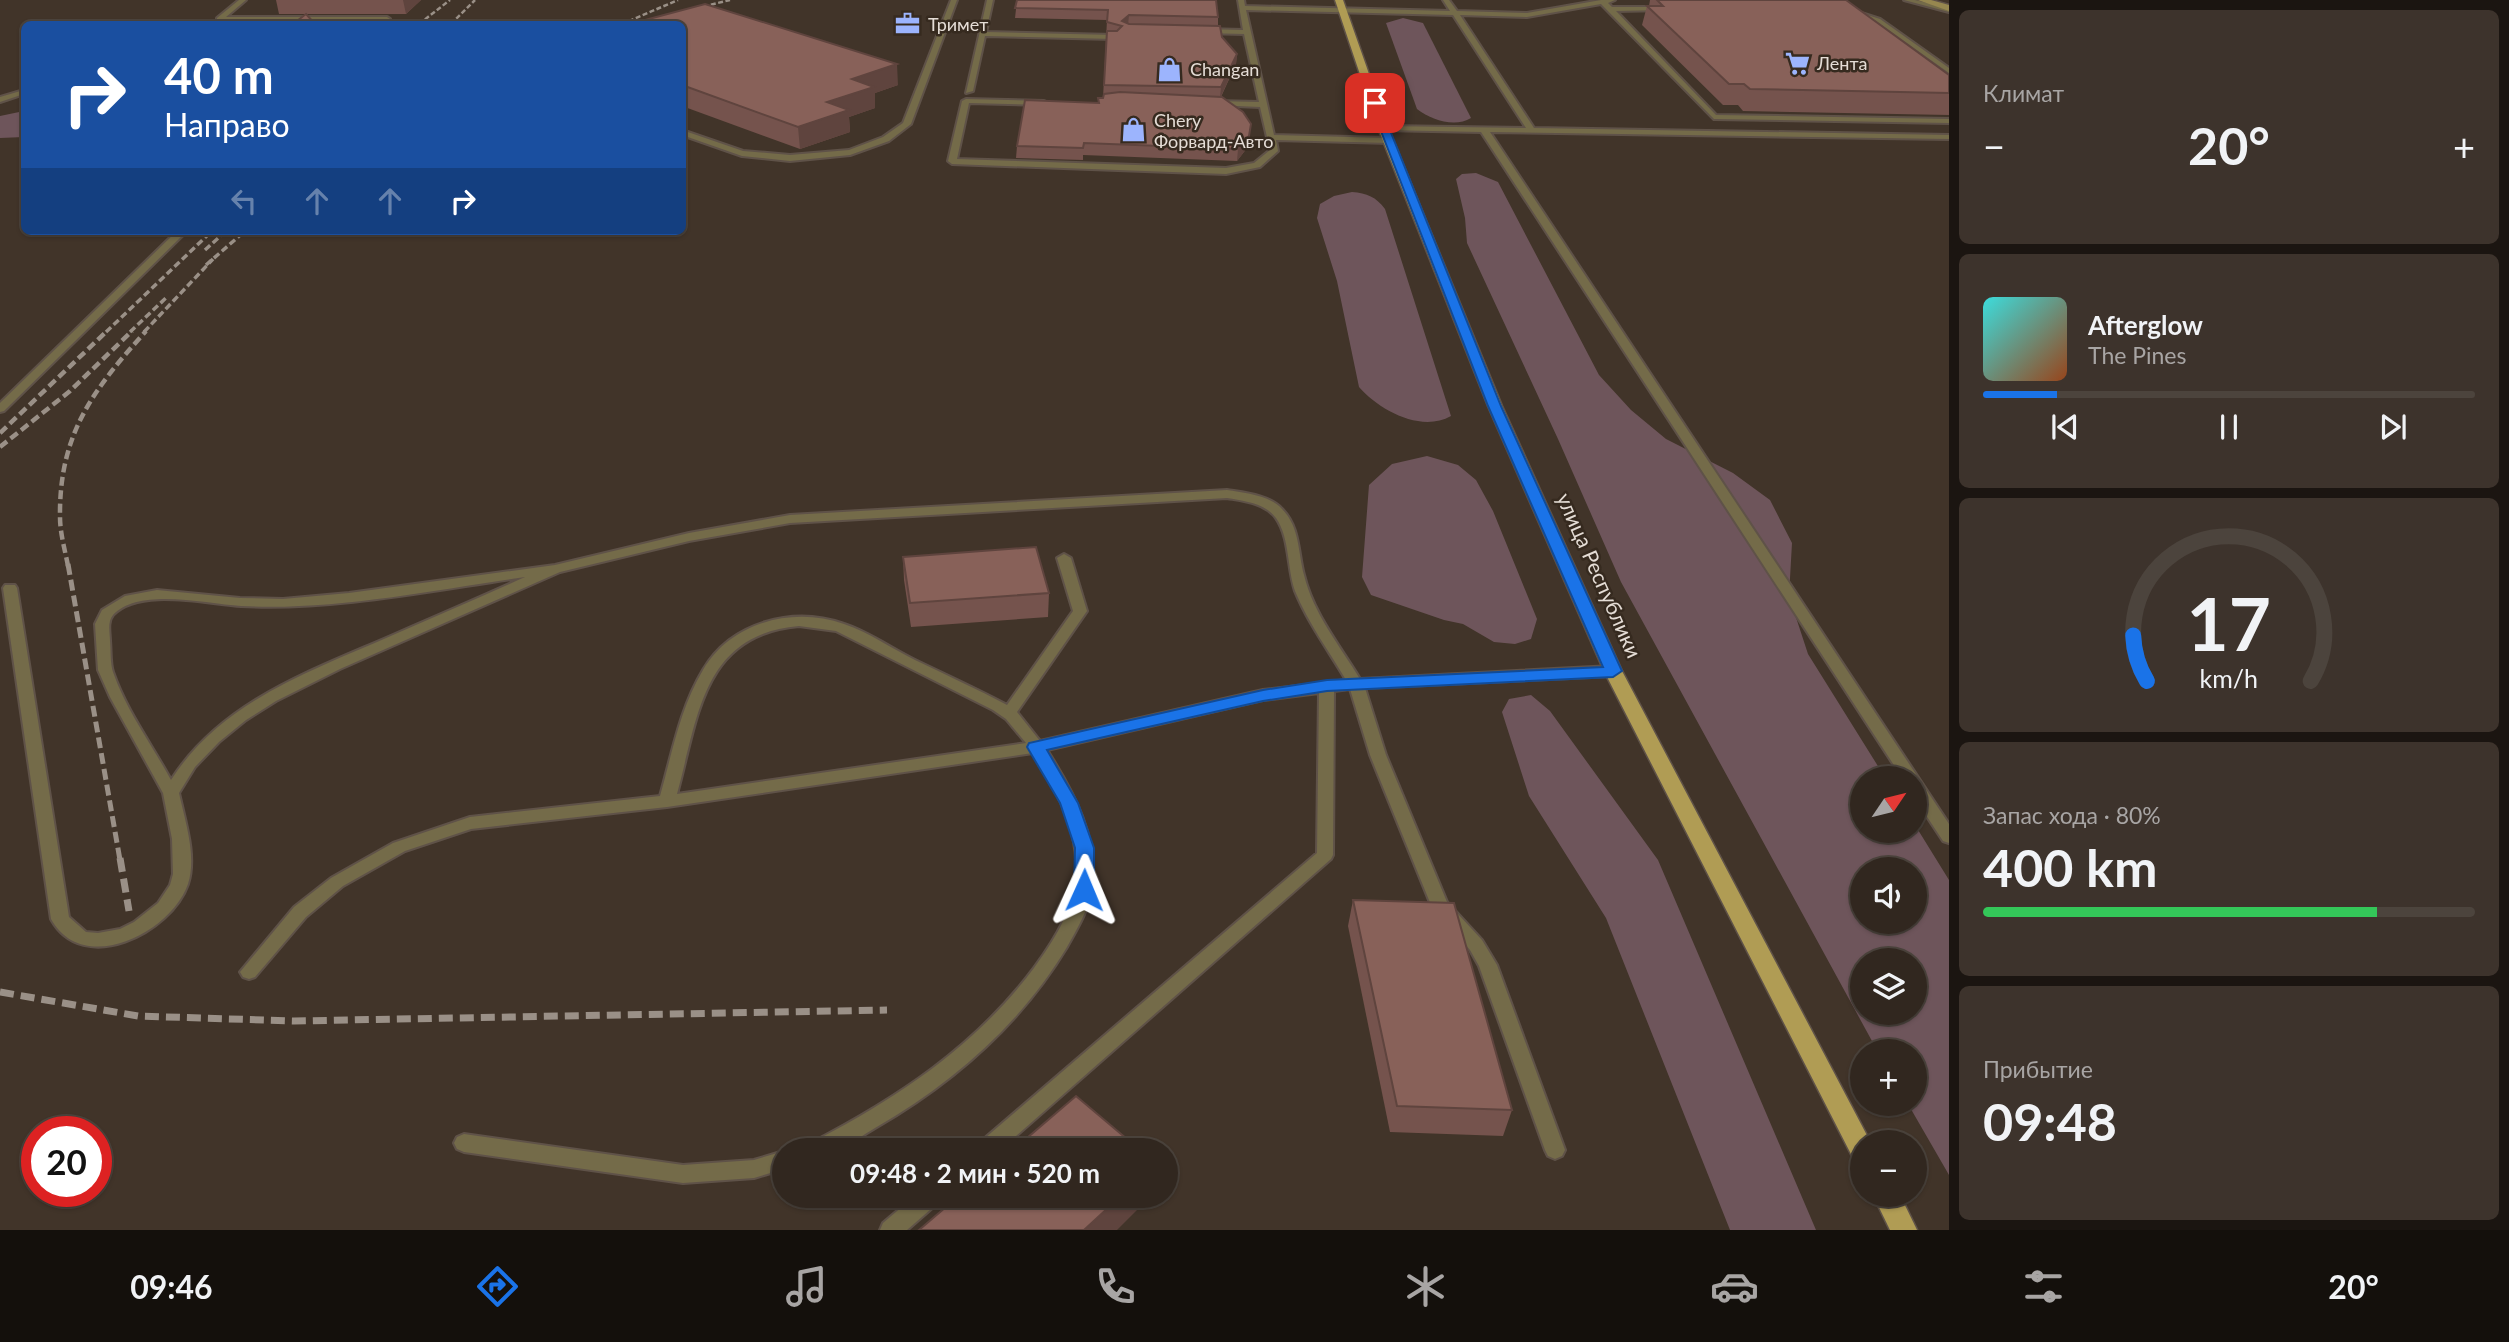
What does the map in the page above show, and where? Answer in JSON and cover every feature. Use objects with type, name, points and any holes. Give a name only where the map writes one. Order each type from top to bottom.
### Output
[{"type":"main road","points":[[1922,0],[1949,9]]},
{"type":"main road","name":"улица Республики","points":[[1341,6],[1386,134],[1495,406],[1613,671],[1852,1130]]},
{"type":"main road","points":[[1892,1207],[1904,1230]]},
{"type":"lane","points":[[217,21],[243,0]]},
{"type":"lane","points":[[686,133],[742,153],[790,158],[850,152],[886,139],[906,124],[954,0]]},
{"type":"lane","points":[[969,91],[990,0]]},
{"type":"lane","points":[[1446,0],[1532,131]]},
{"type":"lane","points":[[1907,0],[1949,9]]},
{"type":"lane","points":[[1057,103],[966,101],[952,161],[1227,172],[1257,165],[1274,151],[1241,4],[1540,14],[1609,4],[1677,9]]},
{"type":"lane","points":[[1609,4],[1714,117],[1949,121]]},
{"type":"lane","points":[[1844,11],[1878,20],[1949,71]]},
{"type":"lane","points":[[273,21],[387,19],[385,21]]},
{"type":"lane","points":[[1195,31],[1248,32]]},
{"type":"lane","points":[[981,34],[1115,37]]},
{"type":"lane","points":[[0,100],[21,93]]},
{"type":"lane","points":[[1198,102],[1264,105]]},
{"type":"lane","points":[[1484,130],[1902,766]]},
{"type":"lane","points":[[1271,137],[1484,130],[1949,137]]},
{"type":"lane","points":[[0,409],[177,235]]},
{"type":"lane","points":[[10,588],[60,919],[69,931],[84,939],[102,940],[124,934],[150,920],[169,904],[179,884],[182,861],[172,793],[117,697],[105,670],[102,624],[107,613],[130,599],[157,594],[283,603],[349,597],[555,569],[722,530],[790,519],[1238,496],[1266,504],[1279,513],[1287,525],[1298,579],[1308,605],[1356,684],[1378,755],[1440,905],[1476,944],[1488,965],[1555,1150]]},
{"type":"lane","points":[[1009,713],[1080,611],[1064,558]]},
{"type":"lane","points":[[172,793],[181,773],[197,753],[239,718],[274,696],[316,674],[555,569]]},
{"type":"lane","points":[[667,801],[699,691],[714,661],[738,639],[761,629],[798,621],[836,626],[1009,713],[1036,747],[1069,803],[1084,848],[1084,890],[1070,929],[1028,992],[983,1041],[914,1094],[868,1124],[840,1138]]},
{"type":"lane","points":[[250,972],[300,912],[337,882],[399,846],[470,823],[667,801],[1036,747],[1198,709],[1327,686],[1613,671]]},
{"type":"lane","points":[[999,1138],[1325,855],[1327,686]]},
{"type":"lane","points":[[1927,804],[1949,837]]},
{"type":"lane","points":[[464,1143],[683,1174],[754,1169],[772,1164]]},
{"type":"lane","points":[[891,1230],[917,1208]]},
{"type":"shaded area","points":[[1403,18],[1423,23],[1471,118],[1458,122],[1443,121],[1417,109],[1386,23]]},
{"type":"shaded area","points":[[21,112],[21,137],[0,138],[0,116]]},
{"type":"shaded area","points":[[1476,173],[1498,182],[1599,375],[1631,410],[1666,439],[1733,473],[1770,500],[1792,543],[1789,596],[1808,654],[1878,766],[1850,766],[1850,844],[1927,844],[1949,880],[1949,1175],[1927,1137],[1927,1130],[1923,1130],[1915,1116],[1927,1116],[1927,1039],[1871,1039],[1863,1025],[1927,1025],[1927,948],[1850,948],[1850,1001],[1621,582],[1467,243],[1465,218],[1456,179],[1462,174]]},
{"type":"shaded area","points":[[1352,192],[1371,196],[1385,209],[1451,416],[1439,421],[1414,420],[1389,411],[1359,387],[1337,281],[1317,218],[1320,204],[1334,196]]},
{"type":"shaded area","points":[[1427,456],[1458,465],[1476,480],[1493,511],[1537,619],[1531,639],[1515,644],[1494,642],[1463,624],[1371,595],[1362,577],[1369,485],[1392,464]]},
{"type":"shaded area","points":[[1531,695],[1550,711],[1658,860],[1816,1230],[1730,1230],[1606,918],[1529,796],[1502,712],[1509,699]]},
{"type":"building","points":[[1017,0],[1216,0],[1218,17],[1129,15],[1122,21],[1129,24],[1220,26],[1222,37],[1237,54],[1221,87],[1104,85],[1107,31],[1117,31],[1122,26],[1107,22],[1108,10],[1015,8]]},
{"type":"building","name":"Лента","points":[[1657,0],[1846,0],[1949,75],[1949,93],[1750,89],[1744,84],[1729,84],[1647,6],[1663,6]]},
{"type":"building","points":[[705,4],[897,64],[852,79],[874,87],[827,102],[849,110],[798,127],[686,86],[686,21],[641,21]]},
{"type":"building","points":[[306,14],[312,21],[297,21]]},
{"type":"building","name":"Chery Форвард-Авто","points":[[1120,92],[1222,97],[1243,112],[1251,124],[1249,136],[1238,149],[1084,143],[1083,148],[1017,146],[1025,100],[1099,103],[1098,98],[1103,98],[1104,94]]},
{"type":"building","points":[[1036,547],[1049,593],[910,603],[903,557]]},
{"type":"building","points":[[1353,900],[1454,903],[1512,1110],[1397,1106]]},
{"type":"building","points":[[1076,1096],[1126,1138],[1027,1138]]},
{"type":"building","points":[[945,1208],[1108,1208],[1084,1230],[919,1230]]},
{"type":"railway","points":[[423,21],[450,0]]},
{"type":"railway","points":[[454,21],[475,0]]},
{"type":"railway","points":[[629,21],[678,0]]},
{"type":"railway","points":[[689,10],[730,0]]},
{"type":"railway","points":[[106,332],[208,235]]},
{"type":"railway","points":[[205,250],[222,235]]},
{"type":"railway","points":[[206,265],[240,235]]},
{"type":"railway","points":[[144,332],[213,259]]},
{"type":"railway","points":[[130,332],[168,296]]},
{"type":"railway","points":[[0,433],[107,331]]},
{"type":"railway","points":[[0,447],[70,391],[132,331]]},
{"type":"railway","points":[[68,566],[60,517],[61,488],[73,437],[95,394],[146,331]]},
{"type":"railway","points":[[68,564],[120,860]]},
{"type":"railway","points":[[120,858],[129,911]]},
{"type":"railway","points":[[0,992],[138,1016],[294,1021],[887,1010]]},
{"type":"place","name":"Тримет","points":[[908,24]]},
{"type":"place","name":"Лента","points":[[1797,63]]},
{"type":"place","name":"Changan","points":[[1170,69]]},
{"type":"place","name":"Chery Форвард-Авто","points":[[1134,130]]},
{"type":"route","points":[[1084,890],[1084,848],[1069,803],[1036,747],[1263,695],[1327,686],[1613,671],[1495,406],[1375,103]]}]
